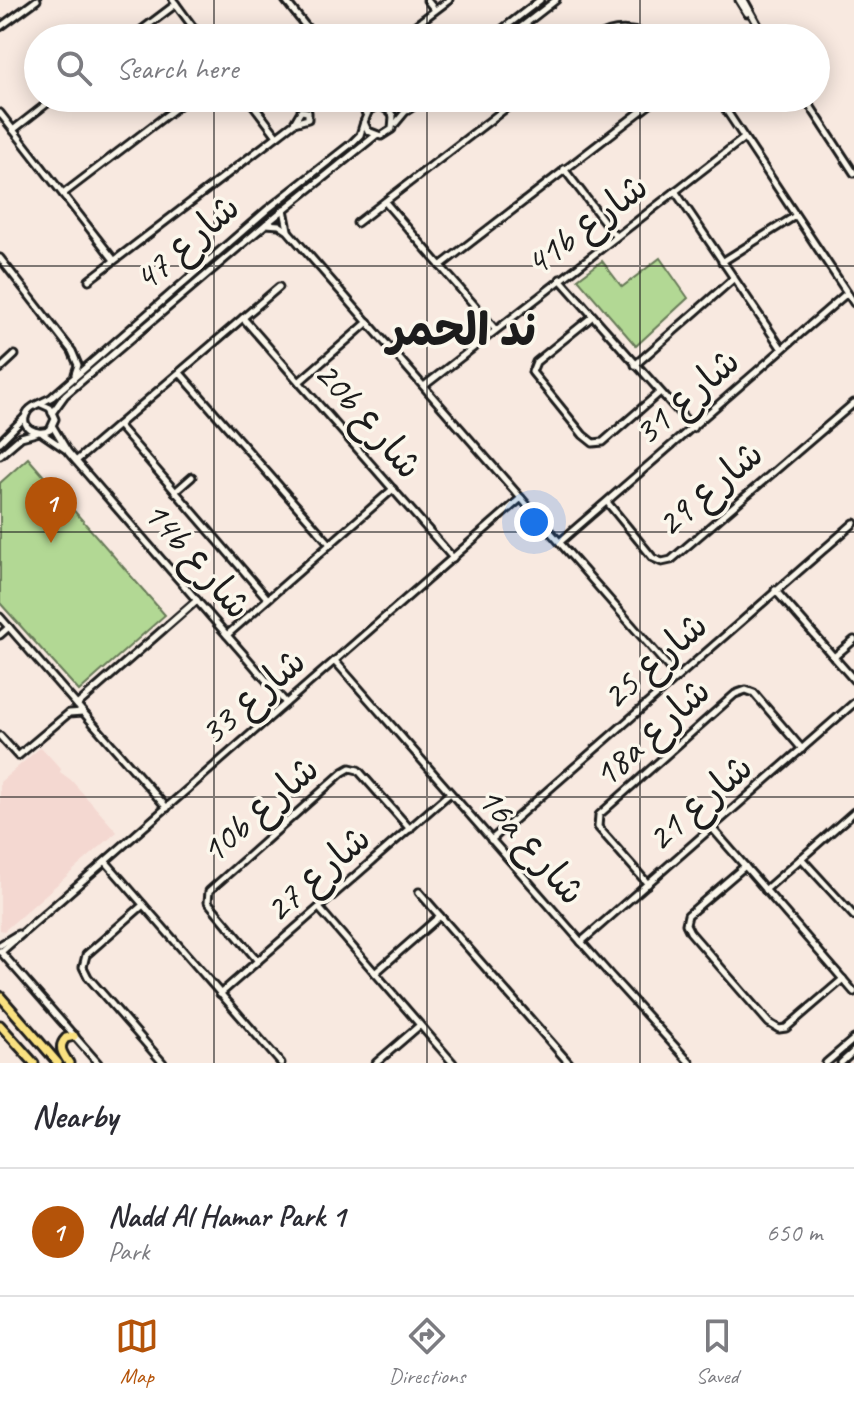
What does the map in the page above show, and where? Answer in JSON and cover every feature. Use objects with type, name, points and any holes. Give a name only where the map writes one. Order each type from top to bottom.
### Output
[{"type":"main road","points":[[0,996],[58,1063]]},
{"type":"main road","points":[[0,1025],[34,1063]]},
{"type":"main road","points":[[69,1063],[61,1046],[66,1038],[74,1036]]},
{"type":"street","points":[[0,27],[37,0]]},
{"type":"street","points":[[285,0],[304,24]]},
{"type":"street","points":[[427,0],[435,10]]},
{"type":"street","points":[[417,24],[449,0]]},
{"type":"street","points":[[509,24],[540,0]]},
{"type":"street","points":[[525,24],[556,0]]},
{"type":"street","points":[[741,0],[756,24]]},
{"type":"street","points":[[148,24],[174,2],[190,24]]},
{"type":"street","points":[[13,130],[36,112]]},
{"type":"street","points":[[63,194],[171,112]]},
{"type":"street","points":[[259,112],[277,136]]},
{"type":"street","points":[[370,112],[364,122],[368,131],[375,136],[385,135],[405,112]]},
{"type":"street","points":[[391,112],[394,125]]},
{"type":"street","points":[[357,223],[501,112]]},
{"type":"street","points":[[440,266],[639,112]]},
{"type":"street","points":[[727,112],[854,303]]},
{"type":"street","points":[[814,112],[854,173]]},
{"type":"street","points":[[0,113],[114,260]]},
{"type":"street","name":"شارع 47","points":[[41,404],[268,209],[352,143],[360,135],[364,122]]},
{"type":"street","points":[[89,280],[294,123]]},
{"type":"street","name":"شارع 47","points":[[52,414],[65,395],[375,136]]},
{"type":"street","name":"41b شارع","points":[[424,386],[744,138]]},
{"type":"street","points":[[564,169],[616,237]]},
{"type":"street","points":[[675,191],[782,349]]},
{"type":"street","points":[[385,202],[495,329]]},
{"type":"street","points":[[284,209],[288,231]]},
{"type":"street","points":[[722,262],[795,216]]},
{"type":"street","points":[[266,224],[275,224],[288,231],[677,677]]},
{"type":"street","points":[[0,258],[72,351],[78,365],[74,376]]},
{"type":"street","points":[[560,279],[693,428]]},
{"type":"street","points":[[635,365],[733,279]]},
{"type":"street","points":[[76,461],[279,287]]},
{"type":"street","name":"شارع 31","points":[[561,541],[847,293]]},
{"type":"street","points":[[593,316],[532,366],[537,381],[583,435],[593,443],[603,442],[659,393]]},
{"type":"street","name":"20b شارع","points":[[243,318],[453,558]]},
{"type":"street","points":[[299,382],[368,322]]},
{"type":"street","points":[[72,351],[84,359],[97,356]]},
{"type":"street","points":[[0,369],[15,355]]},
{"type":"street","points":[[180,373],[330,544]]},
{"type":"street","name":"شارع 29","points":[[607,502],[653,558],[662,562],[671,560],[854,403]]},
{"type":"street","points":[[0,442],[32,407],[41,404],[50,408],[55,419],[53,427],[39,434],[21,437],[0,455]]},
{"type":"street","points":[[26,416],[27,425],[39,434]]},
{"type":"street","points":[[118,425],[267,598]]},
{"type":"street","name":"14b شارع","points":[[53,427],[68,452],[286,703]]},
{"type":"street","name":"14b شارع","points":[[39,434],[68,452]]},
{"type":"street","points":[[175,492],[192,477]]},
{"type":"street","points":[[227,635],[393,489]]},
{"type":"street","name":"شارع 33","points":[[0,951],[521,498]]},
{"type":"street","name":"شارع 25","points":[[491,840],[854,523]]},
{"type":"street","points":[[775,590],[854,680]]},
{"type":"street","points":[[77,705],[197,600]]},
{"type":"street","points":[[0,617],[167,808]]},
{"type":"street","points":[[0,635],[9,627]]},
{"type":"street","points":[[834,657],[854,640]]},
{"type":"street","name":"16a شارع","points":[[335,661],[690,1063]]},
{"type":"street","name":"18a شارع","points":[[648,884],[598,827],[599,815],[735,694],[746,690],[754,693],[802,749]]},
{"type":"street","points":[[60,719],[69,706],[67,694]]},
{"type":"street","name":"شارع 21","points":[[581,942],[854,703]]},
{"type":"street","points":[[0,736],[18,756],[60,719],[72,712],[84,713]]},
{"type":"street","name":"10b شارع","points":[[258,961],[211,906],[207,894],[211,887],[346,770],[358,770],[410,829]]},
{"type":"street","name":"شارع 27","points":[[220,994],[450,793]]},
{"type":"street","points":[[765,890],[854,812]]},
{"type":"street","points":[[712,828],[854,992]]},
{"type":"street","points":[[801,858],[854,916]]},
{"type":"street","points":[[106,862],[281,1063]]},
{"type":"street","points":[[745,866],[688,915],[686,924],[759,1012],[775,1028],[786,1028],[843,979]]},
{"type":"street","points":[[419,892],[569,1063]]},
{"type":"street","points":[[143,905],[90,951],[83,960],[83,967],[88,977],[163,1063]]},
{"type":"street","points":[[319,908],[453,1063]]},
{"type":"street","points":[[375,974],[440,916]]},
{"type":"street","name":"شارع 33","points":[[0,945],[18,934]]},
{"type":"street","points":[[0,951],[98,1063]]},
{"type":"street","points":[[376,1063],[420,1025]]},
{"type":"street","points":[[826,1063],[854,1039]]},
{"type":"street","points":[[841,1063],[854,1054]]},
{"type":"street","points":[[853,1063],[854,1054]]},
{"type":"shaded area","points":[[41,747],[61,769],[60,772],[71,780],[117,832],[4,931],[0,930],[0,782]]},
{"type":"green space","points":[[660,258],[688,298],[636,346],[578,279],[602,261],[622,287]]},
{"type":"green space","points":[[28,458],[165,615],[79,691],[0,603],[0,483]]},
{"type":"place","name":"Nadd Al Hamar Park 1","points":[[51,543]]},
{"type":"district","name":"ند الحمر","points":[[462,329]]}]
